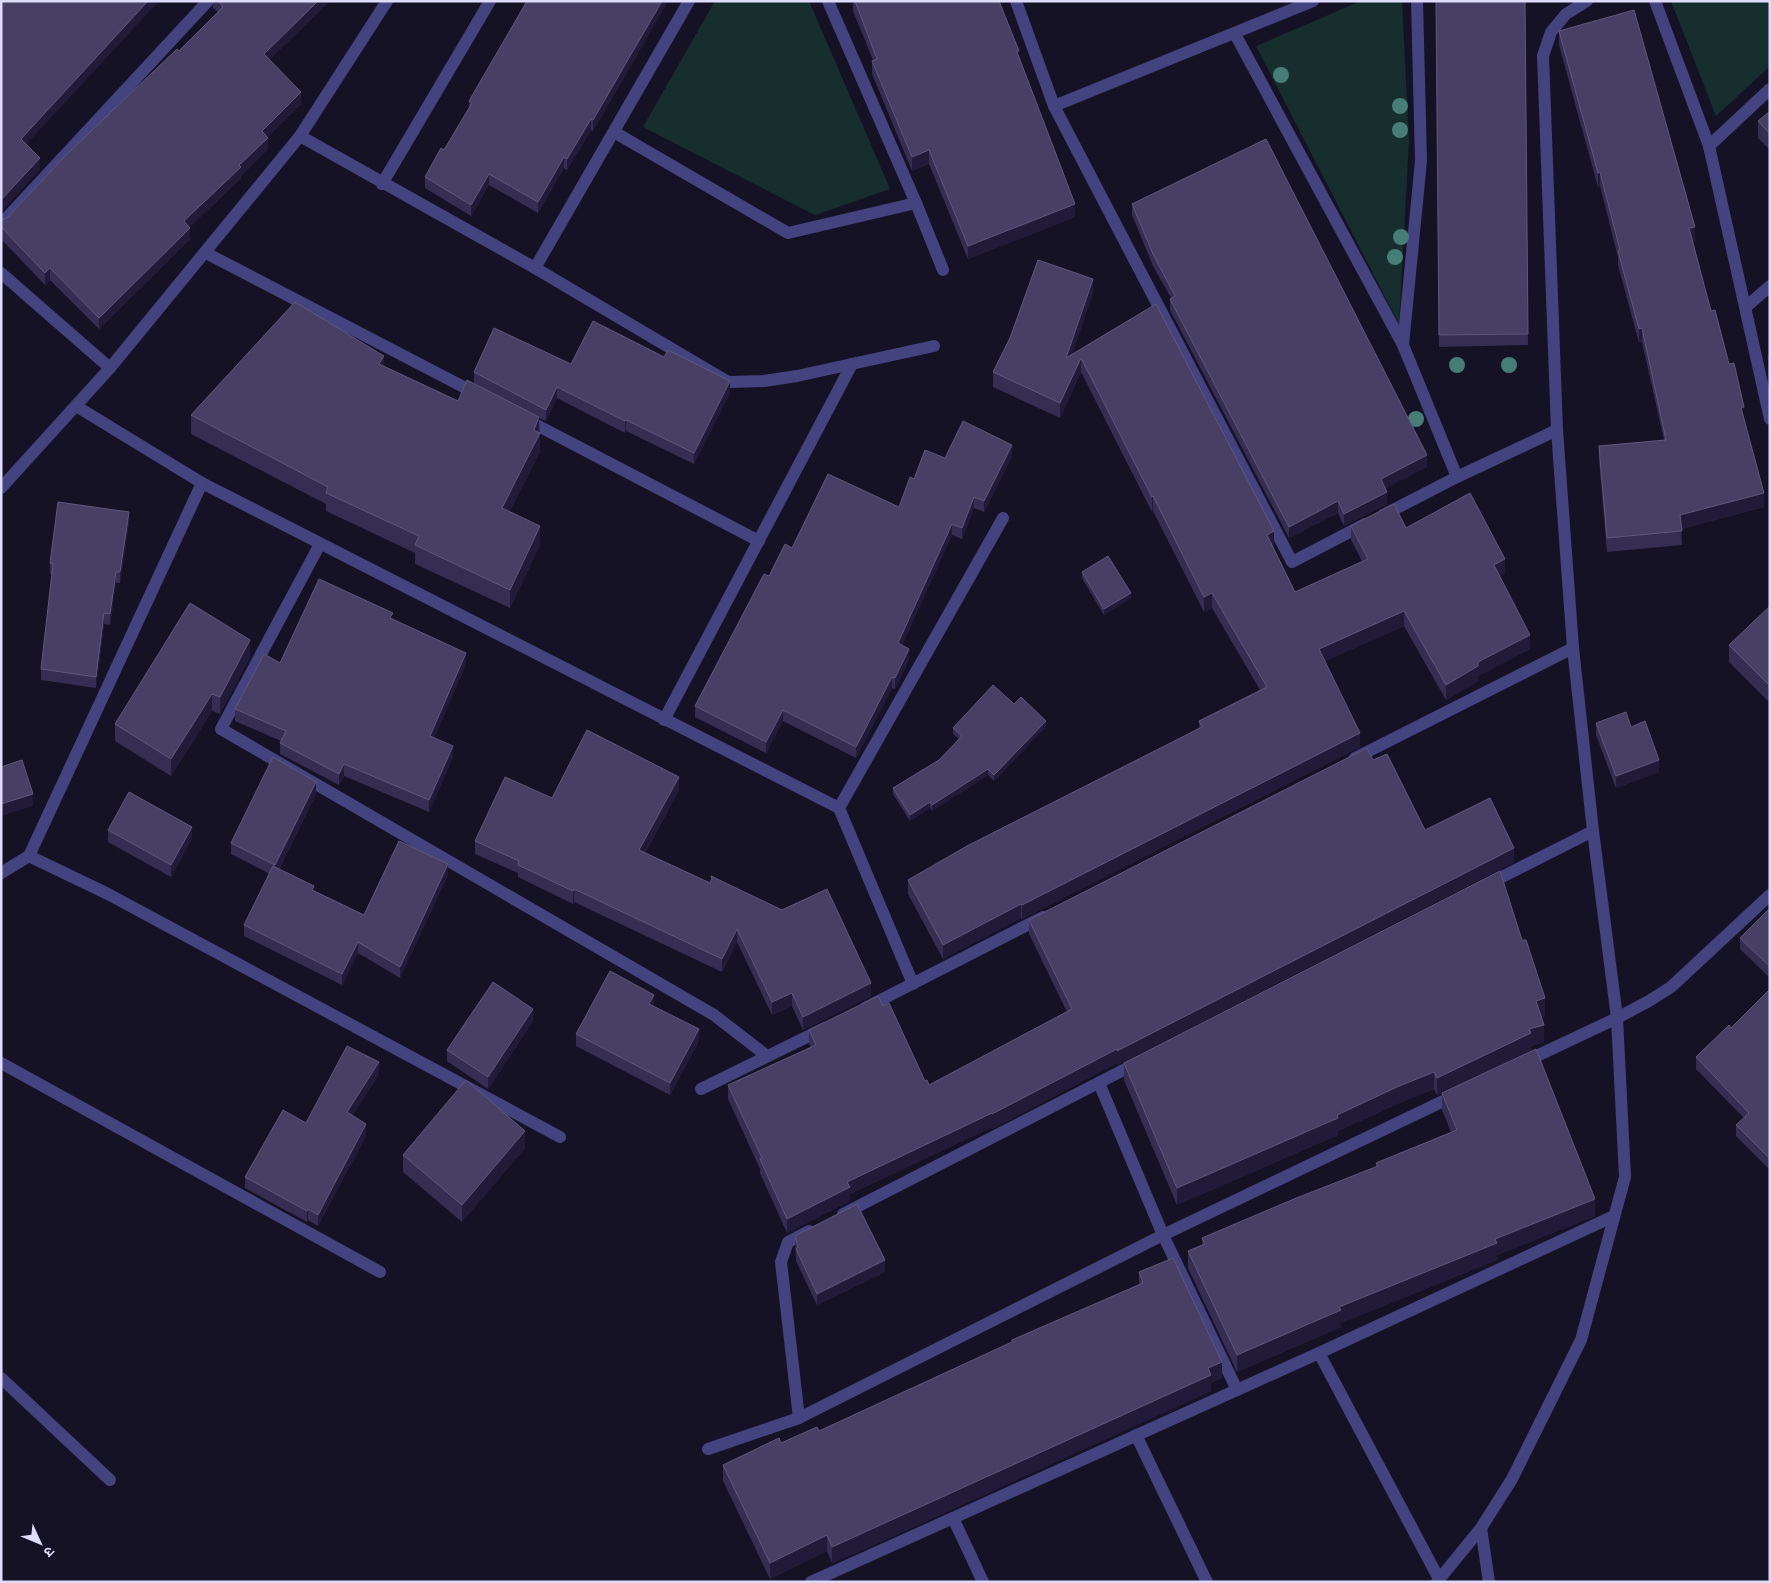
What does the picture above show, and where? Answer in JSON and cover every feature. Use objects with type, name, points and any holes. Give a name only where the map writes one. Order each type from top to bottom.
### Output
[{"type":"street","points":[[1,224],[208,1]]},
{"type":"street","points":[[1,488],[110,368],[300,136],[387,1]]},
{"type":"street","points":[[382,184],[490,1]]},
{"type":"street","points":[[535,268],[689,1]]},
{"type":"street","points":[[828,1],[916,203],[943,270]]},
{"type":"street","points":[[1016,1],[1054,106],[1292,562],[1457,478],[1557,430]]},
{"type":"street","points":[[1054,106],[1313,1]]},
{"type":"street","points":[[1403,345],[1421,160],[1417,1]]},
{"type":"street","points":[[1319,1353],[1438,1581],[1481,1528],[1512,1479],[1581,1340],[1625,1177],[1617,1018],[1572,648],[1557,430],[1543,56],[1551,32],[1566,14],[1587,1]]},
{"type":"street","points":[[1655,1],[1709,146],[1770,419]]},
{"type":"street","points":[[1234,34],[1403,345],[1457,478]]},
{"type":"street","points":[[1709,146],[1770,89]]},
{"type":"street","points":[[614,132],[788,233],[916,203]]},
{"type":"street","points":[[300,136],[382,184],[535,268],[728,382],[764,382],[934,346]]},
{"type":"street","points":[[206,253],[487,399]]},
{"type":"street","points":[[1,273],[110,368]]},
{"type":"street","points":[[1746,307],[1770,286]]},
{"type":"street","points":[[664,720],[852,364]]},
{"type":"street","points":[[76,406],[202,483],[839,808],[913,984]]},
{"type":"street","points":[[513,413],[759,541]]},
{"type":"street","points":[[1,873],[29,856],[202,483]]},
{"type":"street","points":[[839,808],[1003,518]]},
{"type":"street","points":[[320,544],[220,729],[714,1015],[767,1056]]},
{"type":"street","points":[[1344,764],[1572,648]]},
{"type":"street","points":[[1478,889],[1593,831]]},
{"type":"street","points":[[29,856],[108,894],[560,1138]]},
{"type":"street","points":[[1510,1069],[1617,1018],[1671,987],[1770,896]]},
{"type":"street","points":[[853,1014],[1054,912]]},
{"type":"street","points":[[701,1089],[836,1022]]},
{"type":"street","points":[[799,1418],[781,1262],[788,1242],[1152,1056]]},
{"type":"street","points":[[1,1064],[380,1272]]},
{"type":"street","points":[[1099,1083],[1163,1235],[1237,1390]]},
{"type":"street","points":[[708,1449],[799,1418],[1163,1235],[1466,1090]]},
{"type":"street","points":[[812,1582],[1319,1353],[1614,1216]]},
{"type":"street","points":[[1,1378],[110,1480]]},
{"type":"street","points":[[1136,1435],[1207,1582]]},
{"type":"street","points":[[952,1518],[983,1582]]},
{"type":"street","points":[[1481,1528],[1489,1582]]},
{"type":"green space","points":[[715,1],[809,1],[890,189],[815,215],[643,127]]},
{"type":"green space","points":[[1361,1],[1402,1],[1409,141],[1399,324],[1256,46]]},
{"type":"green space","points":[[1671,1],[1770,1],[1770,66],[1716,116]]},
{"type":"building","points":[[1,1],[148,1],[21,139],[40,158],[1,200]]},
{"type":"building","points":[[218,1],[318,1],[264,54],[301,92],[262,131],[268,138],[239,165],[241,167],[184,221],[190,228],[99,318],[50,268],[45,273],[1,227],[1,220],[7,218],[64,157],[177,49],[179,51],[223,7]]},
{"type":"building","points":[[527,1],[662,1],[593,120],[591,119],[567,159],[564,157],[538,202],[489,174],[471,205],[425,177],[441,148],[444,150],[472,103],[469,101]]},
{"type":"building","points":[[855,1],[999,1],[1075,204],[968,246],[929,150],[912,157],[872,61],[877,59]]},
{"type":"building","points":[[1436,1],[1525,1],[1528,334],[1439,335]]},
{"type":"building","points":[[1634,10],[1695,227],[1689,228],[1711,311],[1715,310],[1729,364],[1734,363],[1744,407],[1741,408],[1764,493],[1680,515],[1682,531],[1607,538],[1599,446],[1666,440],[1642,328],[1639,329],[1618,251],[1620,250],[1600,172],[1598,173],[1559,31]]},
{"type":"building","points":[[1770,111],[1770,134],[1758,121]]},
{"type":"building","points":[[1266,139],[1427,455],[1381,479],[1387,492],[1344,514],[1338,501],[1289,527],[1170,299],[1175,296],[1153,254],[1132,204]]},
{"type":"building","points":[[1038,260],[1093,279],[1066,358],[1156,304],[1274,531],[1267,535],[1295,592],[1368,559],[1351,526],[1394,504],[1406,528],[1470,493],[1505,559],[1494,565],[1530,635],[1478,662],[1478,666],[1446,685],[1404,611],[1319,649],[1360,733],[943,945],[908,880],[967,846],[1202,727],[1199,721],[1267,687],[1212,593],[1204,597],[1081,358],[1060,403],[993,372],[1010,338]]},
{"type":"building","points":[[295,302],[384,356],[379,364],[458,401],[467,380],[539,417],[534,430],[540,433],[502,508],[540,526],[510,590],[415,545],[419,536],[326,493],[328,487],[191,415]]},
{"type":"building","points":[[593,321],[664,357],[668,350],[730,381],[694,453],[557,387],[546,410],[474,372],[494,328],[571,364]]},
{"type":"building","points":[[963,421],[1012,445],[984,501],[974,497],[962,528],[952,524],[898,643],[909,649],[895,678],[892,677],[856,747],[783,710],[766,742],[695,706],[764,574],[769,576],[785,544],[792,548],[828,474],[899,507],[910,477],[914,479],[925,450],[945,458]]},
{"type":"building","points":[[58,502],[129,512],[120,572],[116,572],[110,614],[104,613],[96,677],[41,669],[53,564],[50,563]]},
{"type":"building","points":[[1108,556],[1131,593],[1104,609],[1082,572]]},
{"type":"building","points":[[319,579],[393,613],[390,618],[466,653],[430,736],[453,746],[429,800],[344,764],[339,774],[280,743],[286,731],[235,709],[264,654],[280,663]]},
{"type":"building","points":[[190,603],[250,640],[220,697],[212,694],[171,759],[115,724]]},
{"type":"building","points":[[1770,606],[1770,686],[1729,645]]},
{"type":"building","points":[[993,685],[1014,704],[1021,697],[1046,721],[994,775],[988,769],[932,805],[930,802],[910,815],[893,788],[939,760],[962,736],[953,728]]},
{"type":"building","points":[[1626,712],[1631,727],[1645,721],[1659,760],[1616,776],[1596,723]]},
{"type":"building","points":[[587,730],[679,777],[639,850],[710,883],[711,876],[782,910],[827,889],[871,983],[803,1017],[792,993],[772,1002],[737,929],[722,959],[574,889],[573,891],[518,865],[519,861],[475,841],[505,777],[552,798]]},
{"type":"building","points":[[1367,748],[1373,760],[1387,754],[1425,830],[1490,798],[1514,848],[992,1114],[847,1182],[850,1187],[787,1219],[760,1159],[762,1158],[728,1085],[816,1045],[809,1030],[878,996],[883,1006],[889,1003],[925,1081],[927,1080],[929,1085],[1072,1009],[1029,920]]},
{"type":"building","points":[[273,757],[316,782],[275,865],[231,843]]},
{"type":"building","points":[[22,760],[33,794],[1,804],[1,767]]},
{"type":"building","points":[[129,792],[192,827],[171,865],[108,830]]},
{"type":"building","points":[[399,841],[448,864],[400,967],[358,942],[342,974],[244,925],[273,866],[314,886],[312,890],[364,915]]},
{"type":"building","points":[[1500,871],[1522,940],[1526,940],[1545,998],[1536,1001],[1544,1025],[1529,1029],[1531,1033],[1437,1078],[1434,1072],[1397,1087],[1337,1115],[1338,1118],[1177,1188],[1124,1063]]},
{"type":"building","points":[[1770,908],[1770,967],[1740,938]]},
{"type":"building","points":[[610,971],[654,995],[649,1004],[699,1029],[670,1083],[576,1034]]},
{"type":"building","points":[[493,982],[533,1009],[488,1077],[447,1050]]},
{"type":"building","points":[[1770,989],[1770,1159],[1736,1125],[1749,1113],[1696,1057],[1729,1025],[1731,1028]]},
{"type":"building","points":[[347,1046],[379,1062],[347,1112],[366,1124],[318,1215],[308,1209],[307,1211],[245,1177],[283,1110],[306,1123]]},
{"type":"building","points":[[1536,1049],[1595,1199],[1495,1239],[1497,1243],[1339,1307],[1341,1310],[1237,1355],[1188,1251],[1205,1244],[1202,1238],[1378,1166],[1376,1163],[1457,1130],[1442,1093]]},
{"type":"building","points":[[466,1080],[525,1131],[462,1205],[403,1155]]},
{"type":"building","points":[[857,1204],[885,1260],[817,1294],[796,1249],[798,1248],[795,1236]]},
{"type":"building","points":[[1173,1258],[1222,1362],[1208,1368],[1211,1375],[832,1547],[827,1535],[770,1563],[723,1465],[779,1438],[781,1443],[817,1427],[819,1431],[1012,1342],[1012,1340],[1143,1283],[1139,1272]]}]
